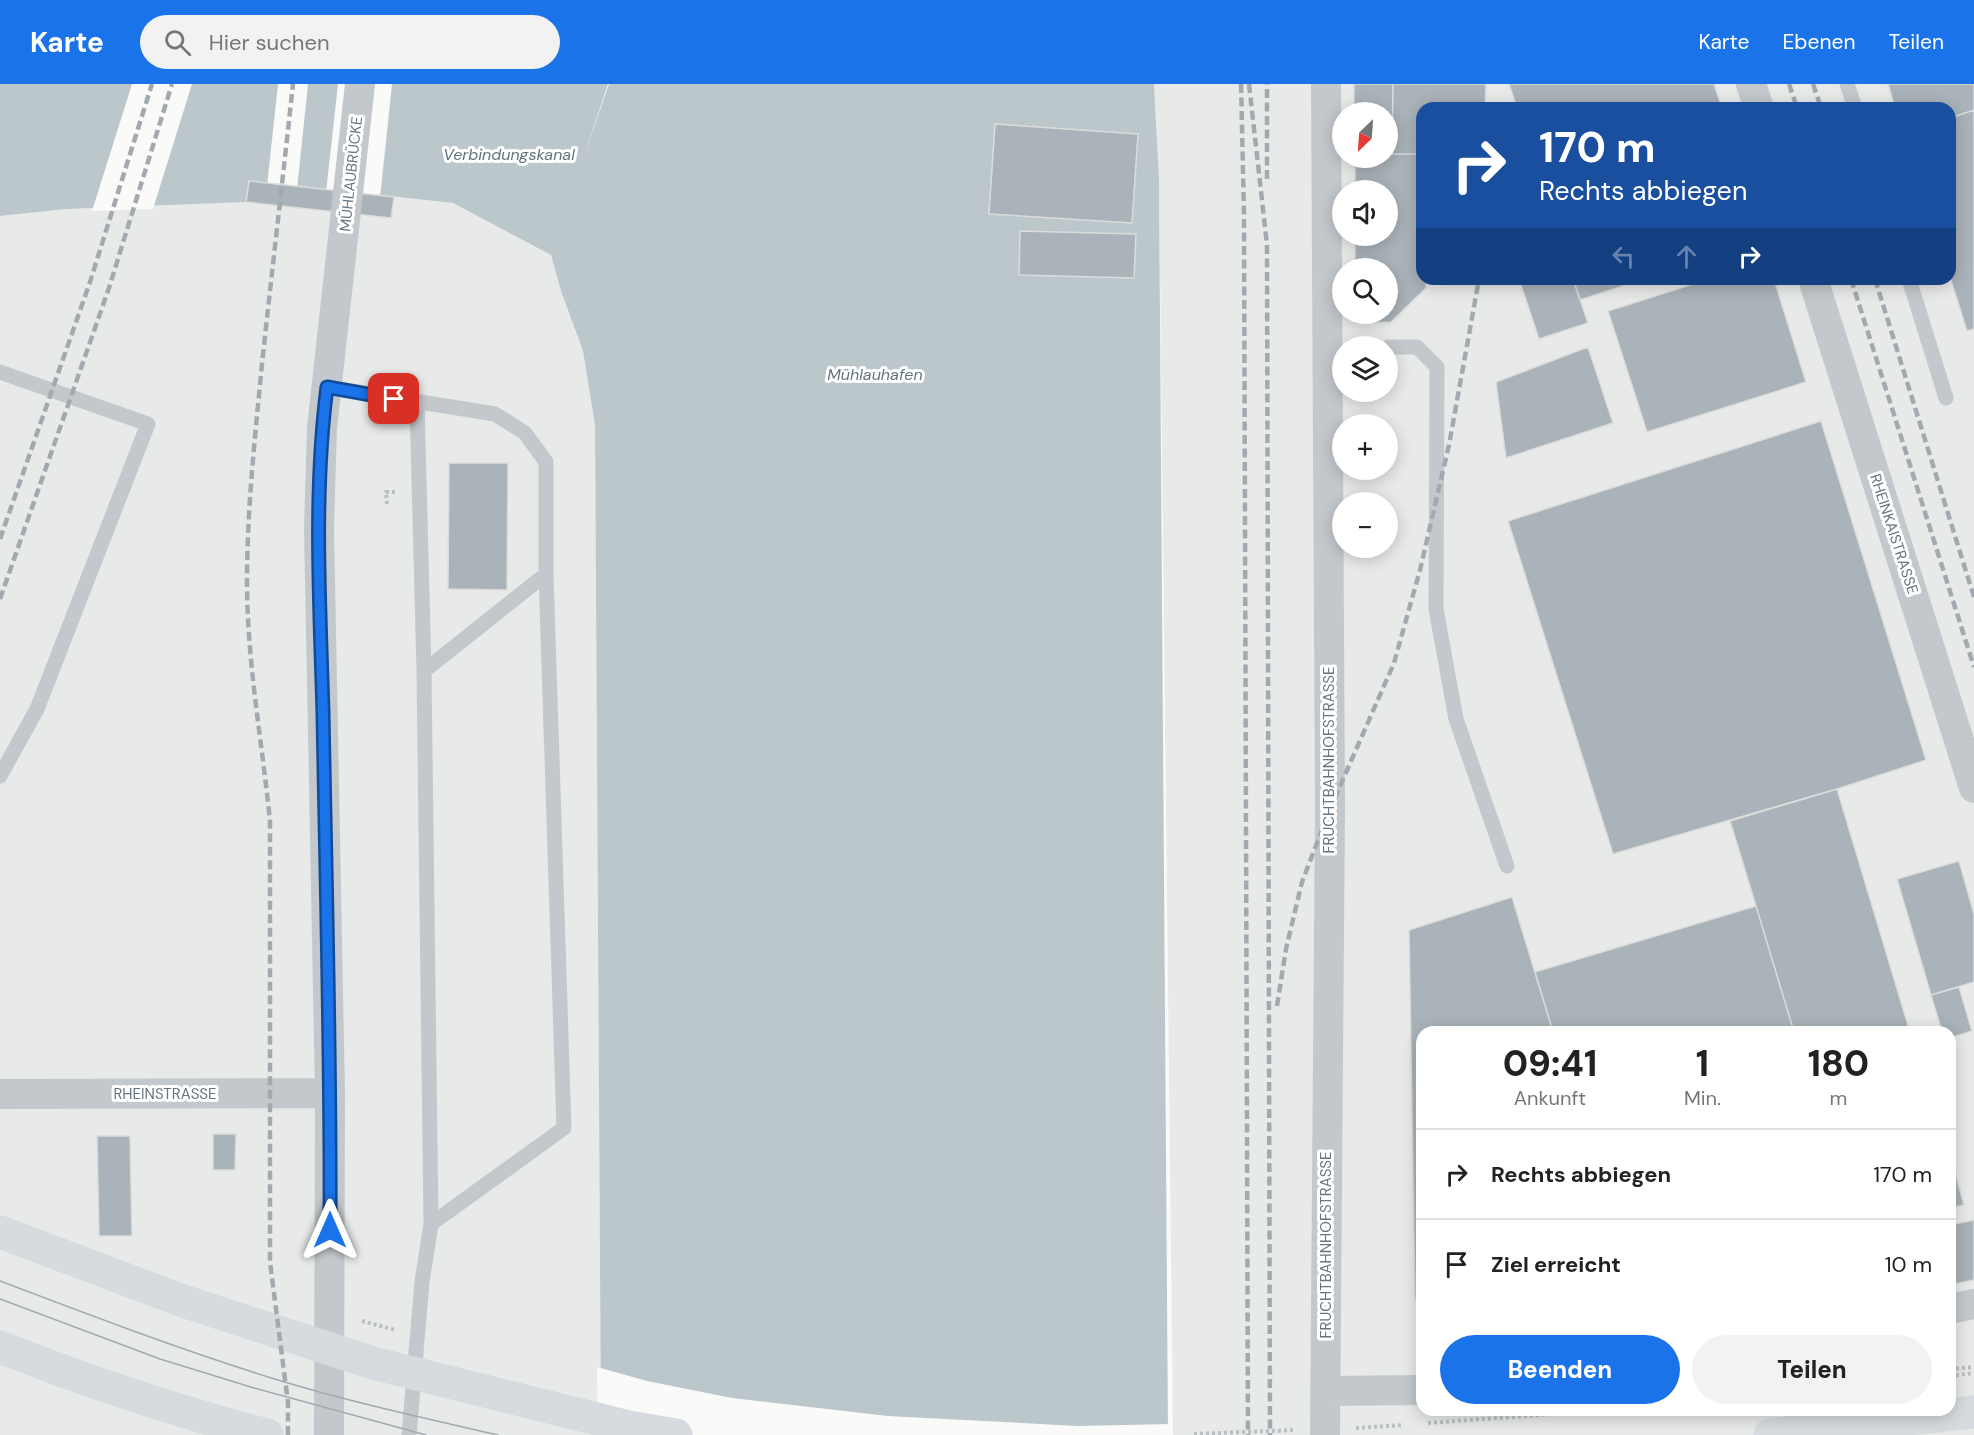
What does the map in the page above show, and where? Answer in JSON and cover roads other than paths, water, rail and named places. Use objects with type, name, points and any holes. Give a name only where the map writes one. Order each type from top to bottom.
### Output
[{"type":"highway","points":[[0,1232],[183,1301],[373,1362],[629,1427],[676,1435]]},
{"type":"highway","points":[[0,1347],[68,1374],[176,1410],[267,1435]]},
{"type":"highway","points":[[1956,1415],[1974,1413]]},
{"type":"highway","points":[[1770,1435],[1946,1416]]},
{"type":"street","name":"MÜHLAUBRÜCKE","points":[[329,1435],[330,1093],[319,529],[322,428],[360,84]]},
{"type":"street","name":"FRUCHTBAHNHOFSTRASSE","points":[[1326,84],[1335,336]]},
{"type":"street","points":[[1752,84],[1757,102]]},
{"type":"street","name":"RHEINKAISTRASSE","points":[[1815,285],[1974,788]]},
{"type":"street","name":"FRUCHTBAHNHOFSTRASSE","points":[[1326,1435],[1334,402]]},
{"type":"street","name":"RHEINSTRASSE","points":[[0,1094],[330,1093]]},
{"type":"street","points":[[1956,1308],[1974,1304]]},
{"type":"street","points":[[1325,1391],[1416,1390]]},
{"type":"lane","points":[[1847,84],[1853,102]]},
{"type":"lane","points":[[1911,285],[1946,398]]},
{"type":"lane","points":[[1398,347],[1417,346],[1437,367],[1437,609],[1456,719],[1507,866]]},
{"type":"lane","points":[[0,372],[148,424],[37,709],[0,776]]},
{"type":"lane","points":[[327,387],[495,414],[525,433],[546,462],[546,574],[564,1128],[431,1224]]},
{"type":"lane","points":[[409,1435],[422,1282],[431,1224],[424,671],[417,403]]},
{"type":"lane","points":[[424,671],[546,574]]},
{"type":"water","name":"Mühlauhafen","points":[[0,84],[608,84],[582,162],[609,84],[1154,84],[1159,179],[1168,1435],[601,1435],[595,425],[583,351],[561,291],[551,255],[453,203],[249,181],[246,202],[67,209],[0,216]]},
{"type":"tram line","points":[[0,1281],[173,1345],[278,1380],[360,1403],[498,1435]]},
{"type":"tram line","points":[[0,1299],[160,1359],[254,1388],[426,1435]]},
{"type":"railway","points":[[0,539],[90,282],[152,84]]},
{"type":"railway","points":[[0,599],[109,288],[172,84]]},
{"type":"railway","points":[[288,1435],[288,1403],[270,1262],[270,821],[252,672],[247,582],[248,527],[254,446],[293,84]]},
{"type":"railway","points":[[1241,84],[1244,214],[1248,1435]]},
{"type":"railway","points":[[1249,84],[1267,245],[1270,1435]]},
{"type":"railway","points":[[1267,84],[1267,179]]},
{"type":"railway","points":[[1789,84],[1795,102]]},
{"type":"railway","points":[[1813,84],[1819,102]]},
{"type":"railway","points":[[1277,1006],[1286,949],[1302,882],[1330,809],[1394,663],[1420,570],[1449,445],[1478,285]]},
{"type":"railway","points":[[1853,285],[1974,667]]},
{"type":"railway","points":[[1877,285],[1974,597]]},
{"type":"water label","name":"Verbindungskanal","points":[[509,154]]}]
